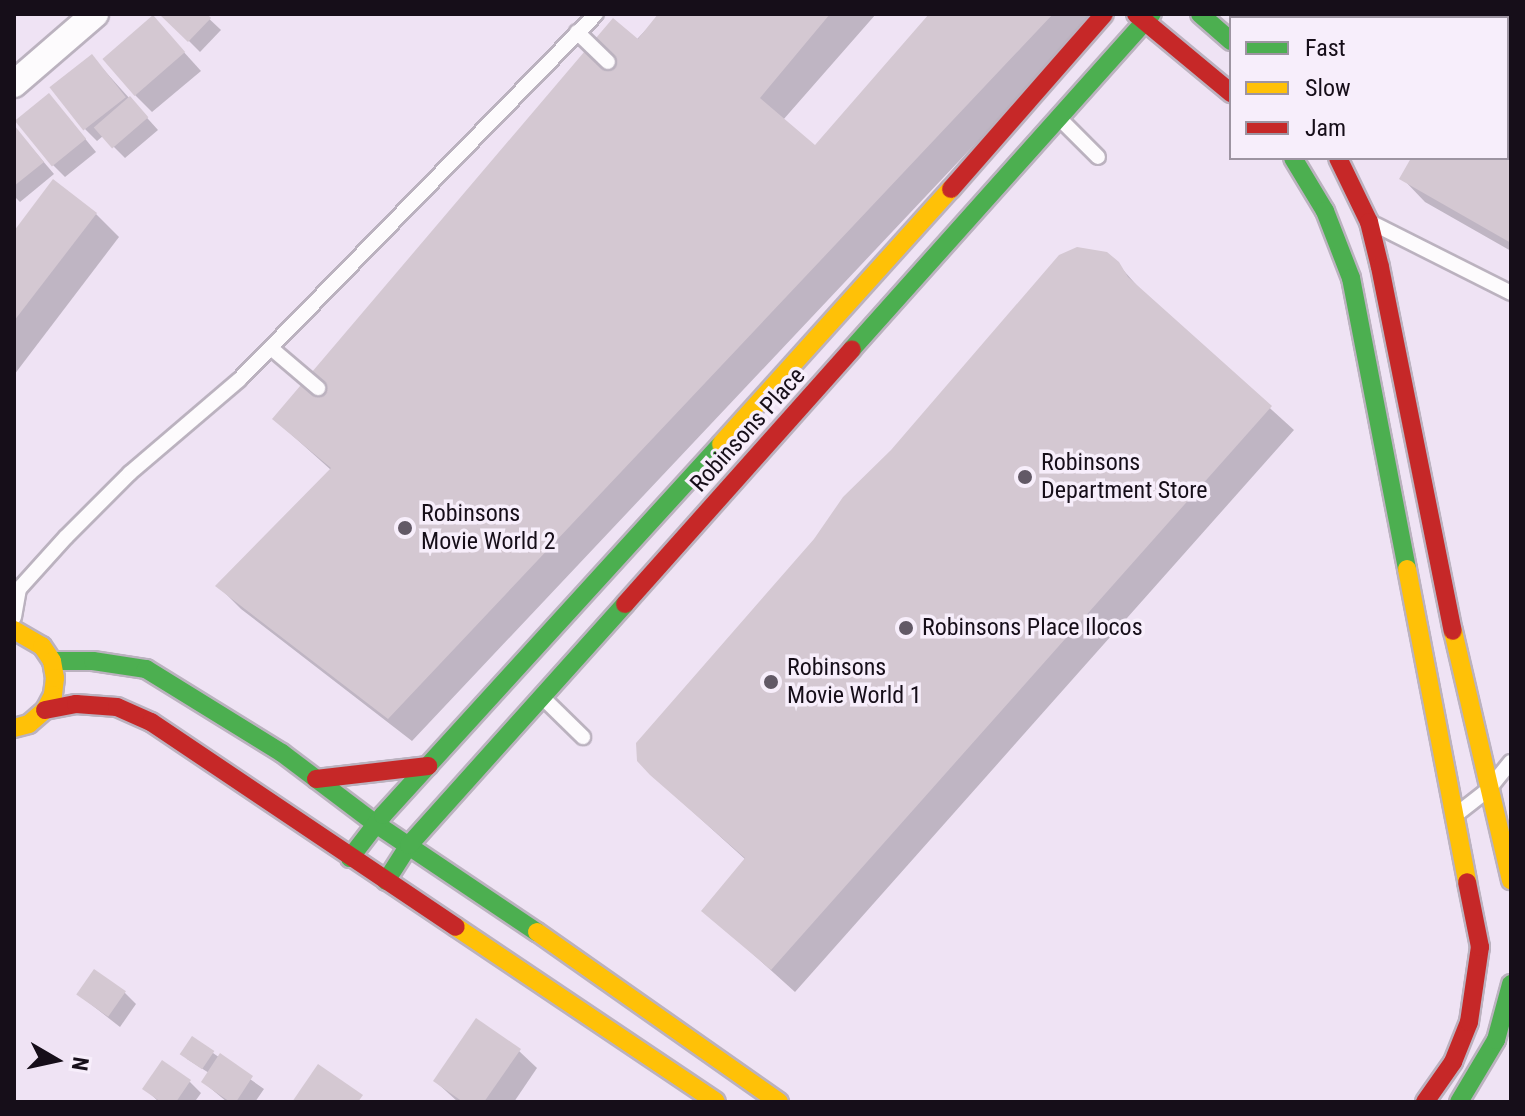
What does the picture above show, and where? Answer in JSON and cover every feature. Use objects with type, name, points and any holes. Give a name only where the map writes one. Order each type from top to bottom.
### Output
[{"type":"street","points":[[14,84],[95,14]]},
{"type":"street","name":"Robinsons Place","points":[[386,881],[409,845],[449,801],[528,684],[885,264],[1104,14]]},
{"type":"street","points":[[1200,14],[1229,39]]},
{"type":"street","points":[[1144,17],[1229,91]]},
{"type":"street","name":"Robinsons Place","points":[[350,858],[428,766],[528,684],[729,487],[1059,118],[1144,17]]},
{"type":"street","points":[[1295,160],[1347,216],[1389,310],[1488,790],[1511,880]]},
{"type":"street","points":[[1338,160],[1347,216],[1351,278],[1363,349],[1480,947],[1477,986],[1469,1022],[1453,1062],[1425,1102]]},
{"type":"street","points":[[1359,315],[1389,310]]},
{"type":"street","points":[[14,630],[42,646],[52,661],[55,678],[53,695],[45,710],[29,724],[14,728]]},
{"type":"street","points":[[52,661],[93,661],[146,669],[282,753],[376,824],[647,1006],[779,1102]]},
{"type":"street","points":[[45,710],[76,704],[117,707],[151,722],[716,1102]]},
{"type":"street","points":[[316,779],[428,766]]},
{"type":"street","points":[[449,801],[450,822]]},
{"type":"street","points":[[454,853],[466,882]]},
{"type":"street","points":[[1459,1102],[1496,1040],[1511,984]]},
{"type":"street","points":[[625,1039],[647,1006]]},
{"type":"lane","points":[[14,617],[19,589],[66,537],[130,473],[239,380],[596,14]]},
{"type":"lane","points":[[577,32],[608,62]]},
{"type":"lane","points":[[1059,118],[1098,157]]},
{"type":"lane","points":[[1347,216],[1511,293]]},
{"type":"lane","points":[[271,348],[318,388]]},
{"type":"lane","points":[[528,684],[583,737]]},
{"type":"lane","points":[[1455,815],[1488,790],[1511,762]]},
{"type":"building","points":[[159,14],[207,14],[211,18],[188,42]]},
{"type":"building","points":[[658,14],[830,14],[760,98],[815,145],[929,14],[1053,14],[388,719],[215,586],[331,468],[272,419],[613,18],[638,39]]},
{"type":"building","points":[[1249,14],[1288,16],[1252,16]]},
{"type":"building","points":[[1299,14],[1348,14],[1348,16]]},
{"type":"building","points":[[1411,14],[1413,16],[1365,16]]},
{"type":"building","points":[[1511,14],[1511,243],[1399,179],[1410,160],[1509,160],[1509,16],[1489,16]]},
{"type":"building","points":[[153,15],[185,52],[135,96],[102,59]]},
{"type":"building","points":[[92,54],[126,97],[83,131],[49,87]]},
{"type":"building","points":[[49,93],[86,139],[52,167],[15,121]]},
{"type":"building","points":[[130,96],[148,117],[112,149],[94,127]]},
{"type":"building","points":[[14,125],[44,162],[14,186]]},
{"type":"building","points":[[53,179],[97,213],[14,321],[14,231]]},
{"type":"building","name":"Robinsons Place Ilocos","points":[[1077,247],[1107,252],[1119,262],[1128,277],[1272,406],[771,970],[701,911],[745,858],[650,775],[637,761],[636,743],[814,539],[843,497],[891,450],[1059,255]]},
{"type":"building","points":[[94,969],[126,991],[108,1017],[76,994]]},
{"type":"building","points":[[476,1018],[521,1049],[484,1102],[463,1102],[433,1081]]},
{"type":"building","points":[[192,1036],[214,1051],[202,1069],[180,1054]]},
{"type":"building","points":[[220,1053],[253,1076],[236,1102],[230,1102],[201,1082]]},
{"type":"building","points":[[162,1060],[191,1080],[176,1102],[161,1102],[142,1089]]},
{"type":"building","points":[[318,1064],[363,1095],[358,1102],[292,1102]]},
{"type":"traffic: fast","points":[[852,349],[1152,14]]},
{"type":"traffic: fast","points":[[1200,14],[1229,39]]},
{"type":"traffic: fast","points":[[1294,160],[1325,211],[1351,278],[1407,569]]},
{"type":"traffic: fast","points":[[350,858],[383,815],[721,444]]},
{"type":"traffic: fast","points":[[386,881],[409,845],[625,604]]},
{"type":"traffic: fast","points":[[52,661],[93,661],[146,669],[282,753],[376,824],[537,932]]},
{"type":"traffic: fast","points":[[1459,1102],[1496,1040],[1511,984]]},
{"type":"traffic: slow","points":[[721,444],[951,189]]},
{"type":"traffic: slow","points":[[1407,569],[1467,882]]},
{"type":"traffic: slow","points":[[14,630],[42,646],[52,661],[55,678],[53,695],[45,710],[29,724],[14,728]]},
{"type":"traffic: slow","points":[[1453,631],[1511,880]]},
{"type":"traffic: slow","points":[[456,927],[716,1102]]},
{"type":"traffic: slow","points":[[537,932],[779,1102]]},
{"type":"traffic: jam","points":[[951,189],[1104,14]]},
{"type":"traffic: jam","points":[[1136,14],[1229,91]]},
{"type":"traffic: jam","points":[[1339,160],[1369,222],[1380,267],[1453,631]]},
{"type":"traffic: jam","points":[[625,604],[852,349]]},
{"type":"traffic: jam","points":[[45,710],[76,704],[117,707],[151,722],[456,927]]},
{"type":"traffic: jam","points":[[316,779],[428,766]]},
{"type":"traffic: jam","points":[[1425,1102],[1453,1062],[1469,1022],[1480,947],[1467,882]]},
{"type":"place","name":"Robinsons Department Store","points":[[1025,477]]},
{"type":"place","name":"Robinsons Movie World 2","points":[[405,528]]},
{"type":"place","name":"Robinsons Place Ilocos","points":[[906,628]]},
{"type":"place","name":"Robinsons Movie World 1","points":[[771,682]]}]
